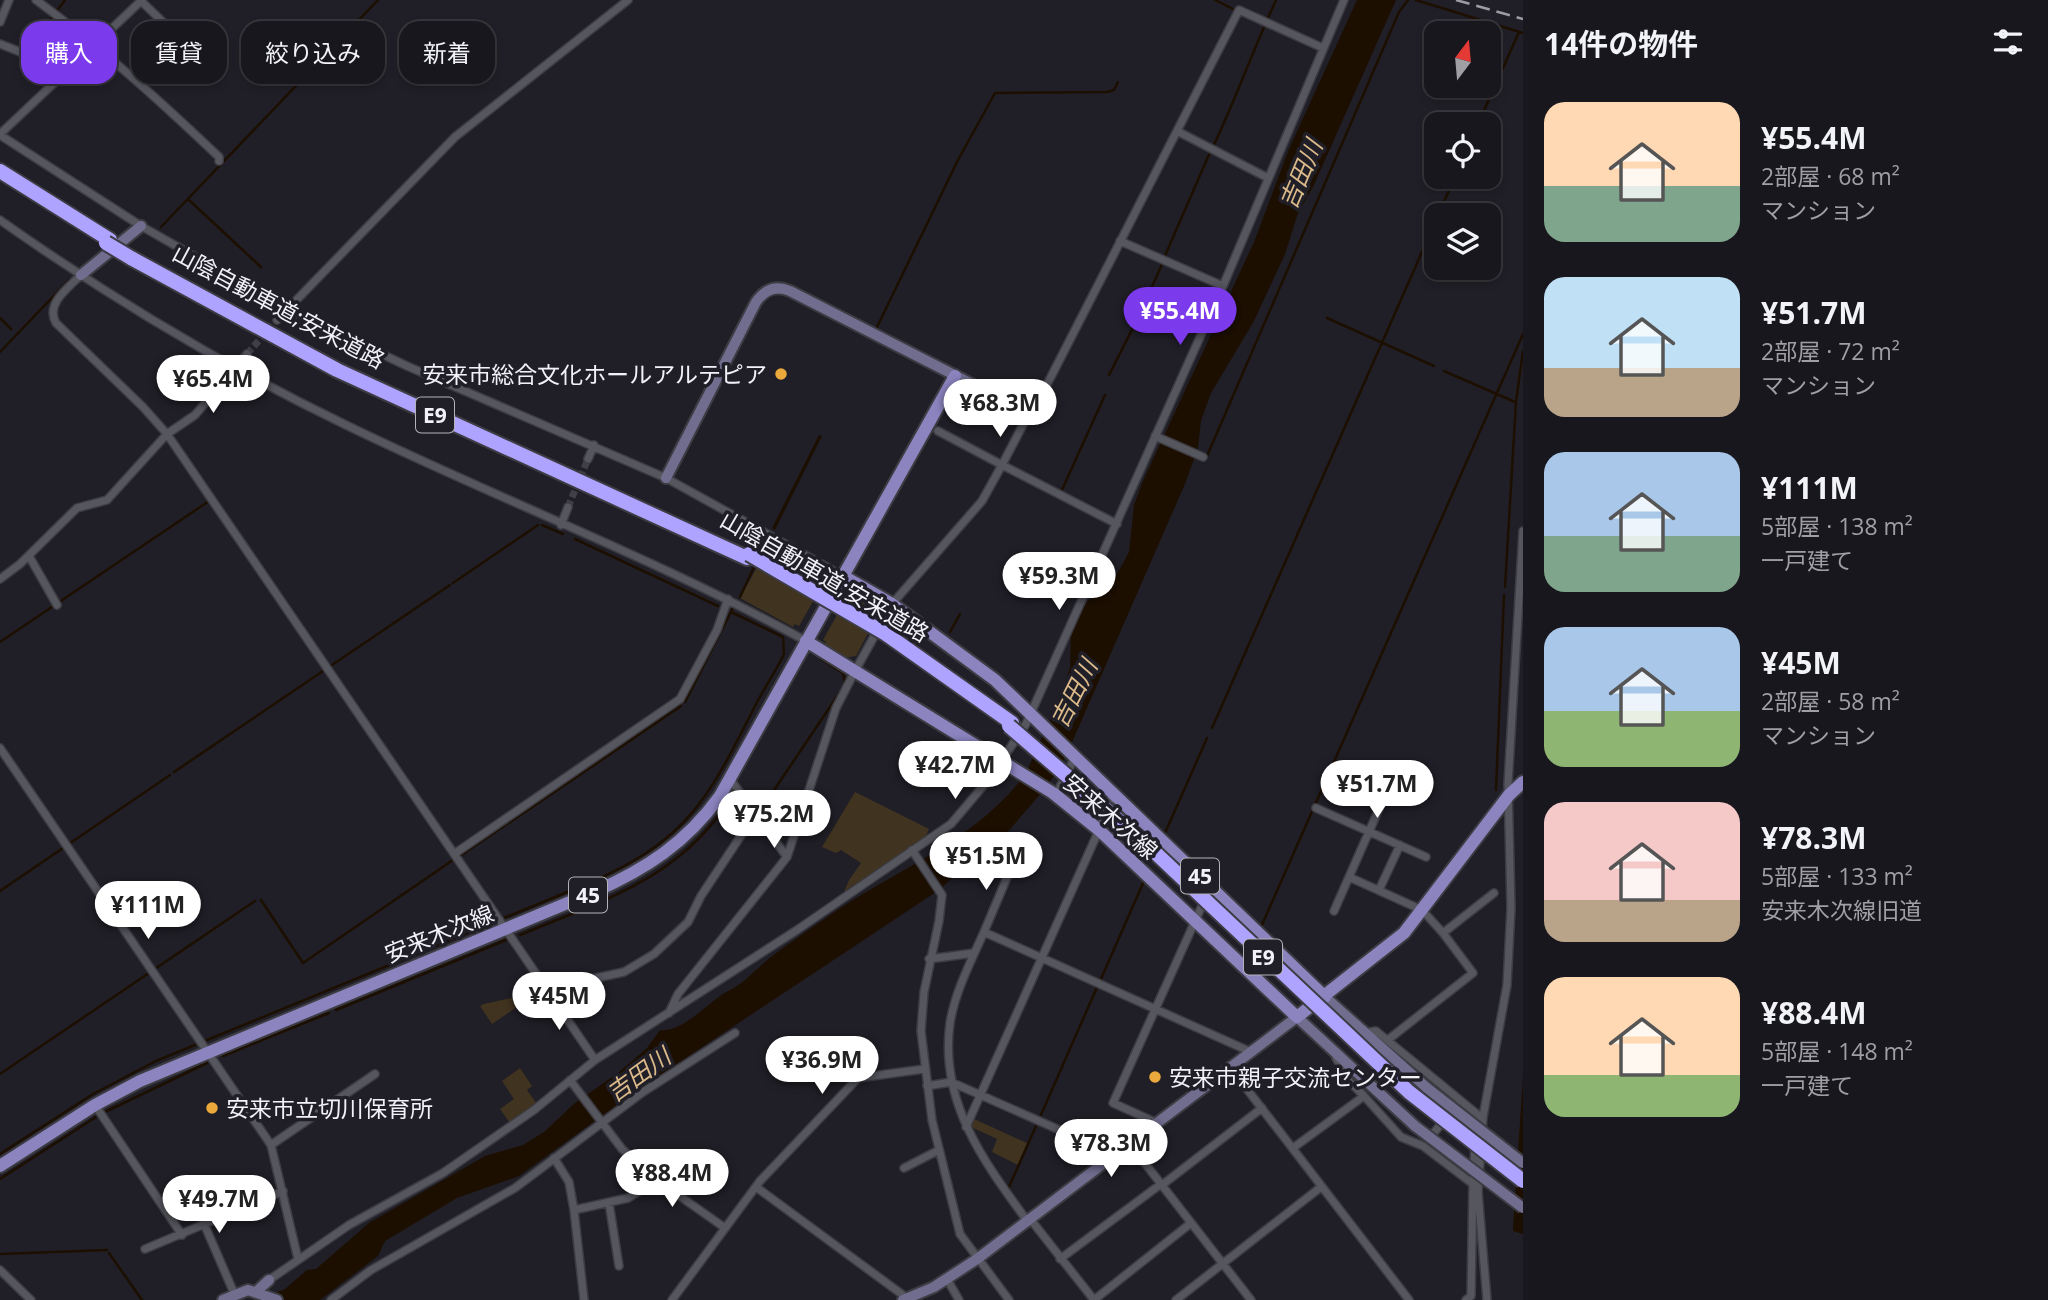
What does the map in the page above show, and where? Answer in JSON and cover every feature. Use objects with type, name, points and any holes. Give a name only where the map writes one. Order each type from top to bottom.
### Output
[{"type":"highway","name":"山陰自動車道;安来道路","points":[[0,174],[132,256],[339,366],[678,519],[748,556],[885,636],[1011,725],[1140,832],[1412,1088],[1523,1178]]},
{"type":"main road","name":"安来木次線","points":[[0,1166],[95,1105],[140,1081],[606,887],[659,859],[694,830],[730,779],[955,376]]},
{"type":"main road","name":"安来木次線","points":[[843,576],[892,604],[967,658],[1032,715],[1325,997]]},
{"type":"main road","name":"安来木次線","points":[[806,641],[1006,761],[1055,794],[1099,830],[1297,1017]]},
{"type":"main road","points":[[1297,1017],[1389,946],[1422,910],[1516,788]]},
{"type":"street","points":[[0,22],[9,0]]},
{"type":"street","points":[[36,0],[65,21]]},
{"type":"street","points":[[277,320],[455,137],[628,0]]},
{"type":"street","points":[[259,1291],[269,1280],[349,1225],[443,1173],[534,1110],[595,1060],[913,851],[959,817],[1006,761],[1032,715],[1223,286],[1344,0]]},
{"type":"street","points":[[117,24],[141,1],[162,21]]},
{"type":"street","points":[[1021,412],[1037,404],[1239,10],[1323,48]]},
{"type":"street","points":[[0,44],[21,52]]},
{"type":"street","points":[[117,63],[219,157],[219,161]]},
{"type":"street","points":[[53,84],[0,135],[141,226],[287,309],[407,366],[666,478],[843,576]]},
{"type":"street","points":[[1177,131],[1268,178]]},
{"type":"street","points":[[0,220],[81,275],[235,367],[348,426],[561,525],[728,598],[806,641]]},
{"type":"street","points":[[141,226],[81,275],[56,302],[53,320],[143,407],[167,434],[595,1060]]},
{"type":"street","points":[[1120,241],[1223,286]]},
{"type":"street","points":[[666,478],[756,302],[770,289],[790,291],[955,376],[1021,412],[1024,424],[982,501],[892,604],[855,671],[836,708],[787,858],[678,994],[668,1013]]},
{"type":"street","points":[[0,579],[29,556],[77,508],[107,500],[167,434],[195,415],[247,354]]},
{"type":"street","points":[[938,431],[1117,524]]},
{"type":"street","points":[[1157,436],[1202,456]]},
{"type":"street","points":[[588,459],[594,445]]},
{"type":"street","points":[[561,525],[568,507]]},
{"type":"street","points":[[1466,1300],[1471,1296],[1480,1116],[1507,985],[1523,531]]},
{"type":"street","points":[[29,556],[57,605]]},
{"type":"street","points":[[454,854],[680,699],[717,630],[728,598]]},
{"type":"street","points":[[0,748],[271,1145],[298,1259]]},
{"type":"street","points":[[1055,794],[1075,757]]},
{"type":"street","points":[[730,779],[787,858]]},
{"type":"street","points":[[966,1127],[1113,793]]},
{"type":"street","points":[[1316,808],[1426,857]]},
{"type":"street","points":[[1334,911],[1379,809]]},
{"type":"street","points":[[545,989],[624,972],[654,954],[688,922],[701,896],[756,813]]},
{"type":"street","points":[[1379,890],[1400,845]]},
{"type":"street","points":[[1002,849],[1010,858],[1011,868],[974,953],[950,1021],[951,1082],[966,1127],[989,1169],[1094,1300],[1191,1223]]},
{"type":"street","points":[[913,851],[942,894],[939,921],[929,959],[921,1031],[926,1086],[939,1150],[960,1234],[1009,1300]]},
{"type":"street","points":[[1349,877],[1422,910],[1473,973],[1389,1040]]},
{"type":"street","points":[[1157,1123],[1113,1103],[1210,886]]},
{"type":"street","points":[[1443,933],[1494,893]]},
{"type":"street","points":[[984,932],[1251,1052]]},
{"type":"street","points":[[929,959],[974,953]]},
{"type":"street","points":[[1325,997],[1427,1088],[1523,1163]]},
{"type":"street","points":[[756,1188],[905,1299],[947,1279],[1030,1221],[1297,1017],[1415,1126],[1523,1208]]},
{"type":"street","points":[[1364,1033],[1376,1031],[1389,1040],[1459,1102],[1480,1116]]},
{"type":"street","points":[[331,1300],[371,1270],[515,1188],[643,1092],[735,1033]]},
{"type":"street","points":[[1337,1054],[1336,1058],[1348,1080],[1401,1137],[1423,1146],[1475,1189],[1488,1300]]},
{"type":"street","points":[[1230,1067],[1409,1300]]},
{"type":"street","points":[[672,1300],[756,1188],[858,1078],[924,1069]]},
{"type":"street","points":[[271,1145],[375,1074]]},
{"type":"street","points":[[571,1081],[622,1149],[657,1181],[725,1228]]},
{"type":"street","points":[[926,1086],[951,1082],[1116,1155]]},
{"type":"street","points":[[1293,1148],[1364,1096]]},
{"type":"street","points":[[1423,1146],[1459,1102]]},
{"type":"street","points":[[95,1105],[182,1235]]},
{"type":"street","points":[[1060,1259],[1262,1108]]},
{"type":"street","points":[[1130,1144],[1251,1300]]},
{"type":"street","points":[[904,1168],[939,1150]]},
{"type":"street","points":[[554,1158],[569,1182],[584,1300]]},
{"type":"street","points":[[574,1210],[628,1198],[657,1181]]},
{"type":"street","points":[[1176,1300],[1321,1187]]},
{"type":"street","points":[[220,1188],[224,1217]]},
{"type":"street","points":[[145,1250],[283,1191]]},
{"type":"street","points":[[609,1203],[619,1266]]},
{"type":"street","points":[[205,1226],[234,1293]]},
{"type":"street","points":[[0,1270],[31,1300]]},
{"type":"street","points":[[947,1279],[958,1300]]},
{"type":"street","points":[[223,1300],[234,1293],[259,1291],[277,1300]]},
{"type":"shaded area","points":[[771,542],[823,570],[827,577],[799,626],[795,624],[793,627],[740,598]]},
{"type":"shaded area","points":[[856,589],[873,599],[877,616],[856,656],[843,658],[823,646],[826,642],[823,640],[851,590]]},
{"type":"shaded area","points":[[855,792],[929,829],[926,836],[844,892],[861,863],[841,850],[836,853],[822,847]]},
{"type":"shaded area","points":[[539,992],[492,1024],[480,1006],[484,1004]]},
{"type":"shaded area","points":[[520,1068],[532,1086],[527,1090],[537,1104],[510,1123],[500,1109],[514,1099],[502,1081]]},
{"type":"shaded area","points":[[972,1118],[1027,1143],[1018,1165],[992,1152],[997,1139],[969,1126]]},
{"type":"water","name":"吉田川","points":[[1357,0],[1396,0],[1313,187],[1298,213],[1285,254],[1254,321],[1211,393],[1201,421],[1198,448],[1185,484],[1066,756],[1047,787],[1026,773],[1060,698],[1070,668],[1071,630],[1087,602],[1115,578],[1129,552],[1134,505],[1143,481],[1254,242],[1289,149]]},
{"type":"water","points":[[819,435],[822,436],[775,530],[772,528]]},
{"type":"water","name":"吉田川","points":[[1024,776],[1044,790],[993,847],[942,888],[639,1089],[519,1176],[457,1198],[385,1241],[378,1256],[320,1300],[259,1300],[285,1289],[307,1270],[316,1269],[369,1223],[485,1156],[523,1145],[544,1132],[575,1103],[618,1073],[647,1048],[660,1030],[669,1030],[687,1022],[740,984],[773,955],[826,918],[956,838],[981,820]]},
{"type":"water","points":[[1523,1077],[1523,1234],[1513,1231],[1513,1227]]},
{"type":"waterway","points":[[56,12],[65,0]]},
{"type":"waterway","points":[[161,227],[378,0]]},
{"type":"waterway","points":[[1215,0],[1237,11]]},
{"type":"waterway","points":[[1267,20],[1276,0]]},
{"type":"waterway","points":[[1207,456],[1399,12],[1408,0]]},
{"type":"waterway","points":[[1416,0],[1523,33]]},
{"type":"waterway","points":[[49,21],[53,16]]},
{"type":"waterway","points":[[1213,147],[1265,25]]},
{"type":"waterway","points":[[1483,112],[1519,32]]},
{"type":"waterway","points":[[876,329],[958,160],[995,93],[1107,92],[1114,90],[1118,82]]},
{"type":"waterway","points":[[1164,258],[1211,150]]},
{"type":"waterway","points":[[1443,203],[1450,189]]},
{"type":"waterway","points":[[189,200],[261,267]]},
{"type":"waterway","points":[[1212,728],[1424,247]]},
{"type":"waterway","points":[[1142,309],[1163,262]]},
{"type":"waterway","points":[[0,352],[69,280]]},
{"type":"waterway","points":[[1109,375],[1140,314]]},
{"type":"waterway","points":[[0,318],[11,329]]},
{"type":"waterway","points":[[1327,318],[1434,366]]},
{"type":"waterway","points":[[1261,927],[1523,334]]},
{"type":"waterway","points":[[1505,587],[1516,402],[1523,351]]},
{"type":"waterway","points":[[1444,371],[1515,402]]},
{"type":"waterway","points":[[1061,492],[1105,395]]},
{"type":"waterway","points":[[0,642],[209,501]]},
{"type":"waterway","points":[[453,583],[538,525]]},
{"type":"waterway","points":[[542,525],[563,534]]},
{"type":"waterway","points":[[575,539],[718,606]]},
{"type":"waterway","points":[[760,556],[768,540]]},
{"type":"waterway","points":[[740,597],[755,565]]},
{"type":"waterway","points":[[329,667],[450,585]]},
{"type":"waterway","points":[[1496,790],[1504,595]]},
{"type":"waterway","points":[[685,702],[734,606]]},
{"type":"waterway","points":[[0,1154],[93,1094],[156,1061],[589,883],[649,851],[671,834],[706,794],[722,770],[784,654],[783,637],[731,612]]},
{"type":"waterway","points":[[950,632],[960,614]]},
{"type":"waterway","points":[[821,659],[843,673],[845,683]]},
{"type":"waterway","points":[[174,772],[323,671]]},
{"type":"waterway","points":[[758,814],[840,692]]},
{"type":"waterway","points":[[460,856],[681,706]]},
{"type":"waterway","points":[[1165,833],[1207,738]]},
{"type":"waterway","points":[[0,891],[170,775]]},
{"type":"waterway","points":[[520,935],[612,897],[667,866],[714,822],[734,793]]},
{"type":"waterway","points":[[261,900],[303,963],[453,860]]},
{"type":"waterway","points":[[1100,981],[1144,881]]},
{"type":"waterway","points":[[0,1074],[255,901]]},
{"type":"waterway","points":[[336,1010],[506,940]]},
{"type":"waterway","points":[[1040,1117],[1098,985]]},
{"type":"waterway","points":[[223,1056],[329,1013]]},
{"type":"waterway","points":[[105,1112],[207,1063]]},
{"type":"waterway","points":[[0,1179],[96,1117]]},
{"type":"waterway","points":[[1008,1189],[1037,1124]]},
{"type":"waterway","points":[[0,1254],[107,1250]]},
{"type":"waterway","points":[[109,1253],[142,1300]]},
{"type":"tunnel","points":[[247,354],[277,320]]},
{"type":"tunnel","points":[[568,507],[588,459]]},
{"type":"railway","points":[[1456,0],[1523,19]]},
{"type":"place","name":"安来市総合文化ホールアルテピア","points":[[781,374]]},
{"type":"place","name":"安来市親子交流センター","points":[[1155,1077]]},
{"type":"place","name":"安来市立切川保育所","points":[[212,1108]]}]
